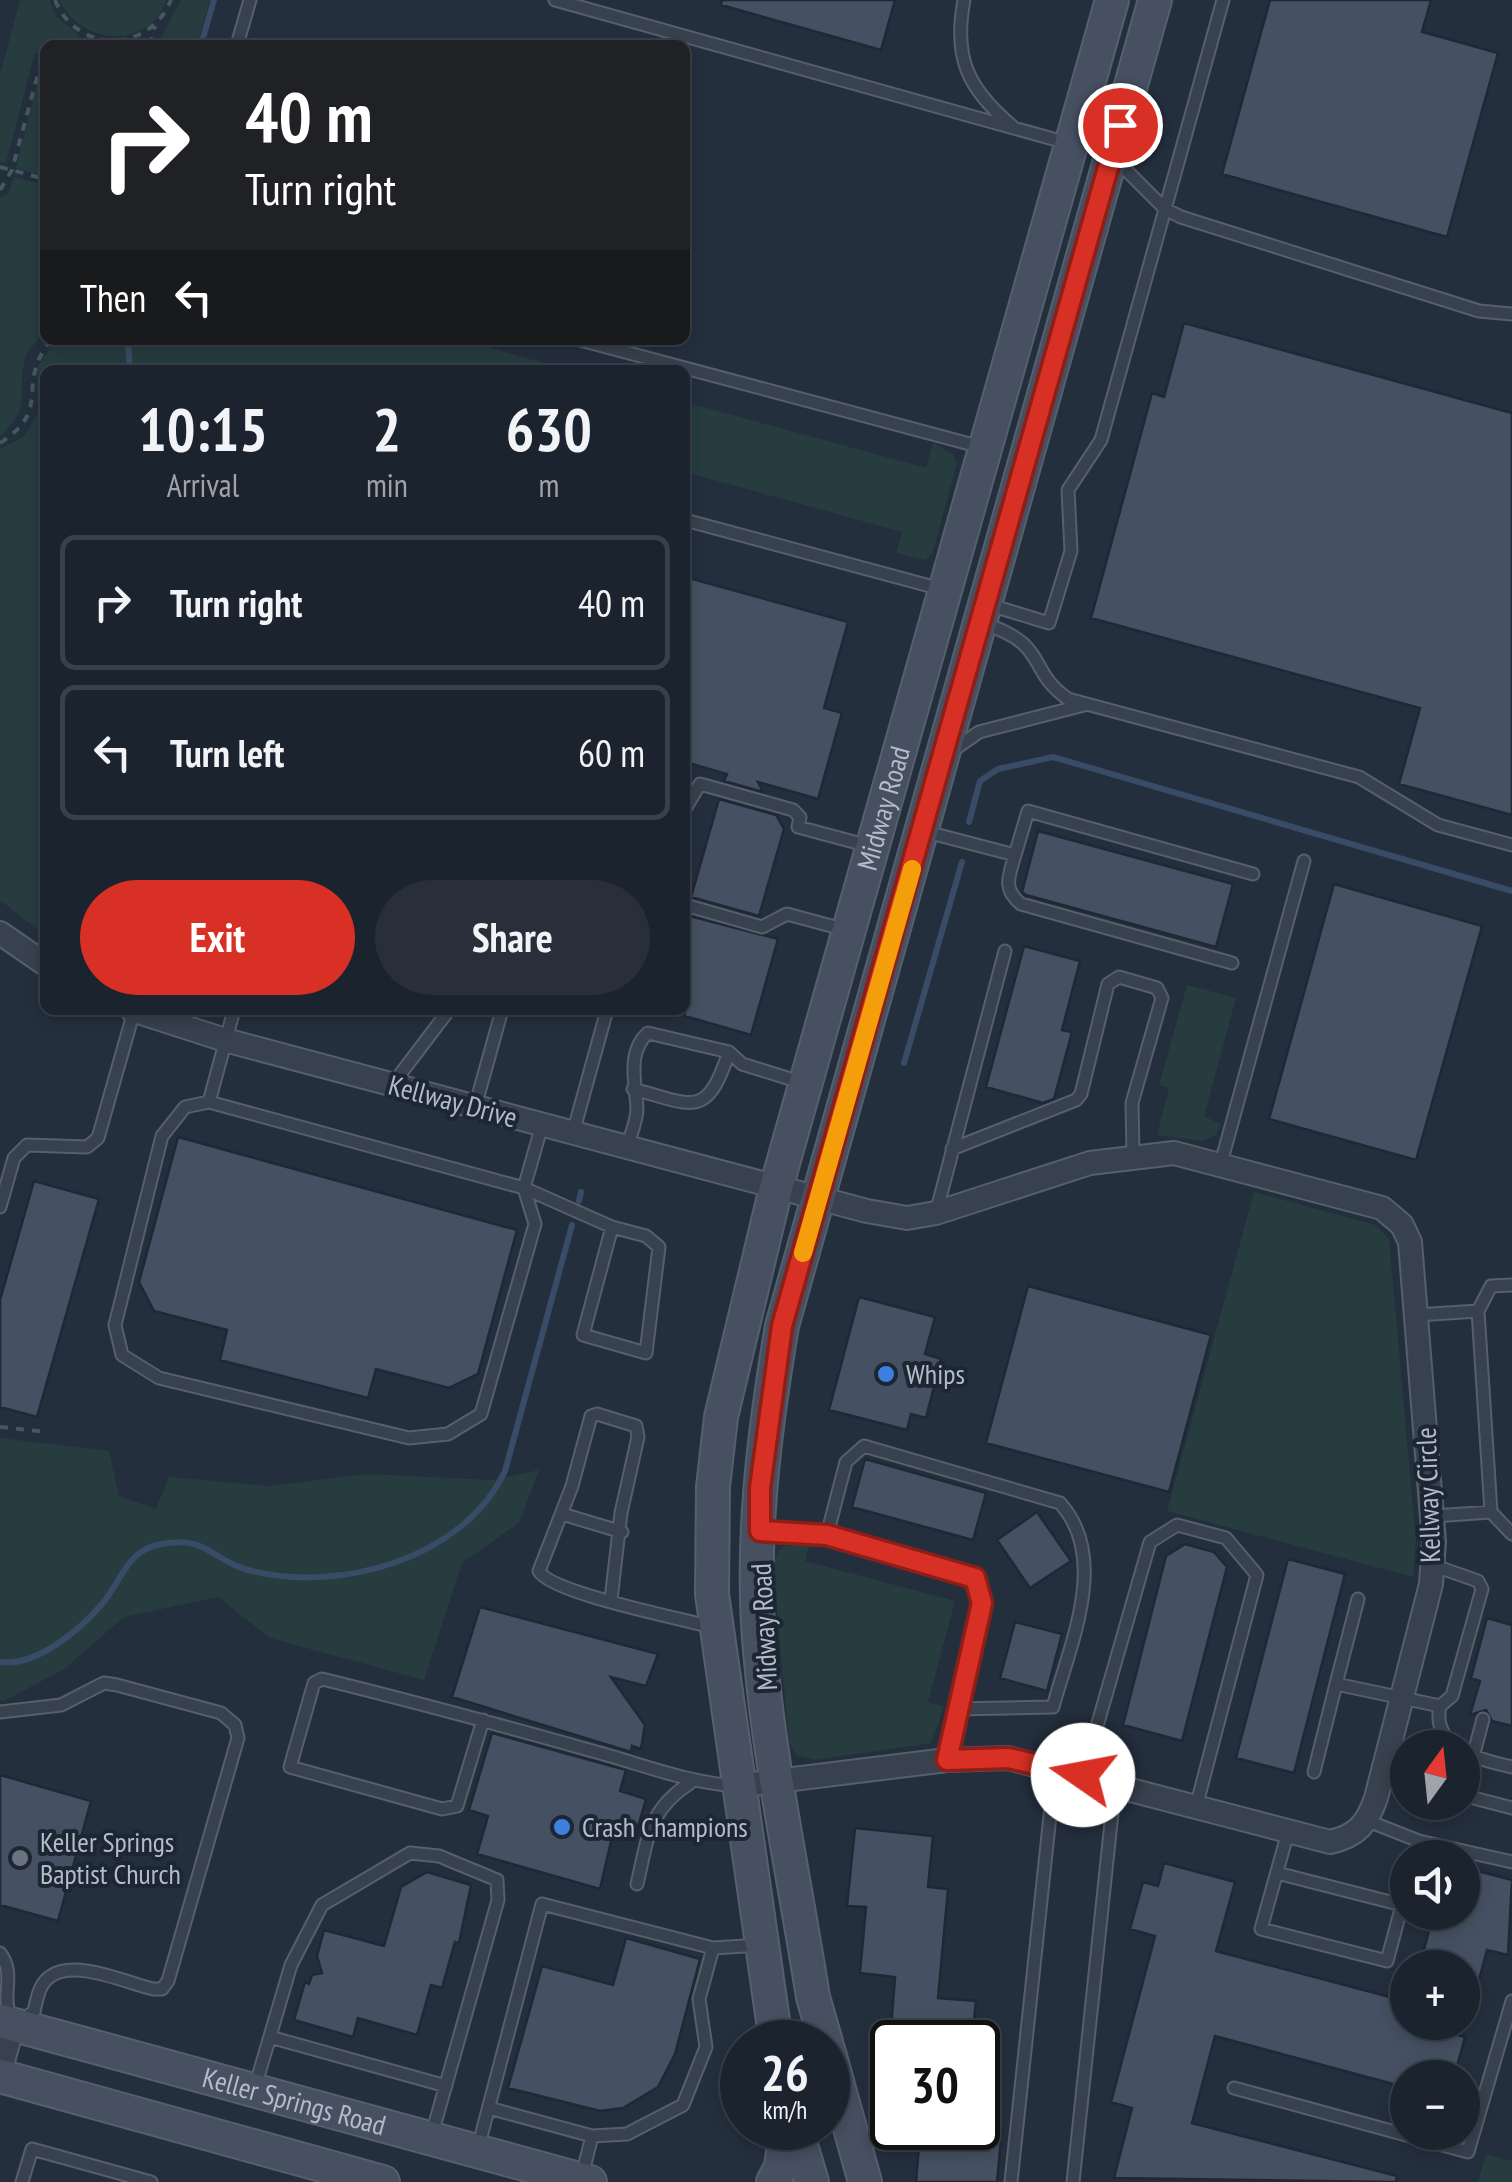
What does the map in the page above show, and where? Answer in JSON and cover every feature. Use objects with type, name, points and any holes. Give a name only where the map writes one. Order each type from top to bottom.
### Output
[{"type":"main road","name":"Midway Road","points":[[772,2020],[716,1628],[712,1542],[721,1417],[776,1188],[1112,0]]},
{"type":"main road","name":"Midway Road","points":[[820,2020],[760,1650],[760,1488],[782,1326],[1156,0]]},
{"type":"main road","points":[[1071,144],[1112,156]]},
{"type":"main road","points":[[945,590],[984,613]]},
{"type":"main road","name":"Keller Springs Road","points":[[6,2023],[585,2181]]},
{"type":"main road","name":"Keller Springs Road","points":[[0,2074],[336,2175],[383,2182]]},
{"type":"main road","name":"Midway Road","points":[[850,2128],[865,2182]]},
{"type":"main road","points":[[773,2182],[782,2167],[784,2150]]},
{"type":"main road","points":[[803,2150],[812,2182]]},
{"type":"street","points":[[0,933],[40,961]]},
{"type":"street","name":"Kellway Drive","points":[[148,1015],[225,1040],[776,1188]]},
{"type":"street","name":"Kellway Circle","points":[[776,1188],[907,1218],[936,1213],[1090,1163],[1174,1153],[1382,1208],[1402,1226],[1410,1242],[1417,1315],[1434,1516],[1432,1566],[1402,1701],[1368,1821]]},
{"type":"street","points":[[737,1786],[947,1760],[1008,1758],[1330,1842],[1349,1838],[1368,1821]]},
{"type":"street","points":[[0,2074],[6,2023]]},
{"type":"lane","points":[[239,40],[250,0]]},
{"type":"lane","points":[[555,0],[1071,144]]},
{"type":"lane","points":[[964,0],[957,39],[977,97],[1015,128]]},
{"type":"lane","points":[[984,613],[1048,624],[1071,551],[1068,490],[1101,440],[1224,0]]},
{"type":"lane","points":[[1112,156],[1165,209],[1478,311],[1512,314]]},
{"type":"lane","points":[[599,345],[674,365]]},
{"type":"lane","points":[[690,369],[985,448]]},
{"type":"lane","points":[[690,521],[945,590]]},
{"type":"lane","points":[[984,613],[1016,634],[1040,660],[1054,689],[1088,704],[1358,777],[1438,825],[1512,845]]},
{"type":"lane","points":[[943,758],[980,732],[1088,704]]},
{"type":"lane","points":[[690,800],[700,784],[792,810],[800,817],[798,826],[872,847]]},
{"type":"lane","points":[[1232,963],[1021,904],[1009,894],[1007,885],[1028,810],[1252,874]]},
{"type":"lane","points":[[923,831],[1015,855]]},
{"type":"lane","points":[[1221,1163],[1304,861]]},
{"type":"lane","points":[[690,906],[762,927],[787,914],[848,930]]},
{"type":"lane","points":[[936,1213],[1005,950]]},
{"type":"lane","points":[[952,1150],[1076,1100],[1081,1094],[1108,984],[1119,977],[1157,988],[1162,998],[1132,1103],[1133,1155]]},
{"type":"lane","points":[[0,1207],[14,1158],[27,1145],[87,1147],[98,1138],[132,1015]]},
{"type":"lane","points":[[209,1102],[232,1015]]},
{"type":"lane","points":[[392,1085],[445,1015]]},
{"type":"lane","points":[[475,1107],[501,1015]]},
{"type":"lane","points":[[573,1133],[606,1015]]},
{"type":"lane","points":[[627,1148],[637,1111],[633,1089],[641,1039],[648,1033],[729,1052],[742,1064],[806,1084]]},
{"type":"lane","points":[[633,1089],[688,1104],[701,1102],[718,1085],[729,1052]]},
{"type":"lane","points":[[542,1125],[524,1188],[536,1224],[506,1338],[480,1414],[448,1434],[408,1438],[159,1378],[122,1355],[115,1325],[162,1136],[185,1107],[209,1102],[524,1188],[612,1227],[646,1236],[659,1247],[646,1353],[583,1335],[612,1227]]},
{"type":"lane","points":[[1512,1285],[1491,1286],[1478,1311],[1491,1512],[1512,1534]]},
{"type":"lane","points":[[1417,1315],[1478,1311]]},
{"type":"lane","points":[[611,1600],[636,1426],[597,1414],[591,1416],[562,1514],[540,1571],[543,1578],[611,1600],[716,1628]]},
{"type":"lane","points":[[827,1535],[846,1462],[864,1446],[1060,1503],[1078,1523],[1084,1588],[1053,1707],[957,1709]]},
{"type":"lane","points":[[1434,1516],[1491,1512]]},
{"type":"lane","points":[[562,1514],[622,1532]]},
{"type":"lane","points":[[1083,1775],[1150,1542],[1177,1524],[1226,1538],[1257,1575],[1196,1807]]},
{"type":"lane","points":[[760,1531],[827,1535],[975,1578],[982,1603],[947,1760]]},
{"type":"lane","points":[[1432,1566],[1478,1581],[1482,1589],[1452,1696],[1440,1706],[1438,1730]]},
{"type":"lane","points":[[1314,1772],[1358,1599]]},
{"type":"lane","points":[[483,1720],[457,1806],[442,1809],[290,1767],[314,1683],[322,1679],[483,1720],[639,1763],[690,1783],[737,1786]]},
{"type":"lane","points":[[0,1712],[61,1705],[104,1684],[118,1685],[221,1714],[234,1725],[238,1738],[168,1982],[162,1989],[78,1970],[58,1972],[41,1987],[34,2012],[6,2023],[10,1980],[3,1956]]},
{"type":"lane","points":[[1336,1684],[1440,1706]]},
{"type":"lane","points":[[1480,1730],[1483,1718]]},
{"type":"lane","points":[[1480,1759],[1512,1768]]},
{"type":"lane","points":[[1011,2182],[1055,1769]]},
{"type":"lane","points":[[637,1884],[652,1822],[665,1799],[690,1783]]},
{"type":"lane","points":[[1074,2182],[1115,1785]]},
{"type":"lane","points":[[1480,1800],[1512,1808]]},
{"type":"lane","points":[[1368,1821],[1419,1840]]},
{"type":"lane","points":[[1288,1832],[1261,1929],[1387,1960],[1395,1930]]},
{"type":"lane","points":[[254,2090],[291,1965],[322,1905],[410,1853],[438,1856],[497,1880],[498,1900],[431,2138]]},
{"type":"lane","points":[[1480,1854],[1512,1862]]},
{"type":"lane","points":[[1277,1873],[1390,1902]]},
{"type":"lane","points":[[478,2150],[542,1904],[712,1948],[760,1946]]},
{"type":"lane","points":[[489,2108],[592,2136],[628,2134],[683,2105],[706,2047],[699,1999],[712,1948]]},
{"type":"lane","points":[[1234,2088],[1468,2152],[1512,2001]]},
{"type":"lane","points":[[270,2037],[446,2086]]},
{"type":"lane","points":[[585,2181],[592,2136]]},
{"type":"lane","points":[[22,2182],[32,2149],[152,2182]]},
{"type":"path","points":[[54,0],[72,26],[102,40]]},
{"type":"path","points":[[151,40],[155,26],[172,0]]},
{"type":"path","points":[[123,40],[155,26]]},
{"type":"path","points":[[87,40],[88,36]]},
{"type":"path","points":[[0,190],[12,170],[40,66]]},
{"type":"path","points":[[0,167],[40,178]]},
{"type":"path","points":[[0,443],[18,432],[31,413],[33,365],[47,345]]},
{"type":"path","points":[[0,1428],[46,1432]]},
{"type":"green space","points":[[20,0],[49,0],[57,17],[79,35],[78,40],[40,40],[40,54],[35,53],[6,163],[0,162],[0,75]]},
{"type":"green space","points":[[59,0],[167,0],[157,17],[144,28],[130,35],[114,36],[83,26]]},
{"type":"green space","points":[[181,0],[210,0],[198,40],[160,40]]},
{"type":"green space","points":[[40,73],[40,175],[16,168]]},
{"type":"green space","points":[[14,177],[40,184],[40,336],[25,359],[17,417],[0,436],[0,197],[8,194]]},
{"type":"green space","points":[[52,345],[479,345],[552,365],[40,365],[40,931],[0,900],[0,449],[23,437],[38,414],[37,368]]},
{"type":"green space","points":[[690,403],[926,468],[933,443],[953,454],[957,463],[932,555],[925,560],[896,553],[902,532],[690,473]]},
{"type":"green space","points":[[1187,985],[1236,998],[1204,1116],[1220,1124],[1217,1134],[1203,1141],[1157,1135],[1169,1088],[1159,1085]]},
{"type":"green space","points":[[1254,1192],[1375,1225],[1389,1239],[1416,1541],[1413,1577],[1167,1511]]},
{"type":"green space","points":[[0,1438],[109,1451],[119,1496],[156,1509],[169,1477],[270,1486],[366,1474],[493,1480],[539,1470],[519,1523],[462,1563],[424,1680],[270,1638],[218,1597],[124,1617],[64,1669],[4,1701],[0,1700]]},
{"type":"green space","points":[[809,1544],[805,1561],[955,1601],[928,1702],[944,1707],[931,1743],[814,1760],[796,1755],[789,1741],[772,1560],[783,1546]]},
{"type":"green space","points":[[1486,2154],[1512,2161],[1512,2182],[1478,2182]]},
{"type":"building","points":[[722,0],[895,0],[881,50],[721,5]]},
{"type":"building","points":[[1270,0],[1431,0],[1422,32],[1498,53],[1447,237],[1222,174]]},
{"type":"building","points":[[1184,323],[1512,413],[1512,815],[1399,784],[1420,708],[1091,618],[1152,393],[1164,397]]},
{"type":"building","points":[[690,578],[848,622],[824,708],[842,713],[818,799],[758,782],[763,792],[724,781],[727,774],[690,763]]},
{"type":"building","points":[[719,799],[776,815],[784,829],[759,916],[691,897]]},
{"type":"building","points":[[1038,831],[1233,884],[1216,947],[1026,895],[1022,892]]},
{"type":"building","points":[[1334,884],[1482,926],[1416,1160],[1269,1119]]},
{"type":"building","points":[[690,916],[778,939],[751,1035],[685,1016],[690,1015]]},
{"type":"building","points":[[1024,946],[1080,961],[1062,1030],[1072,1032],[1054,1099],[1043,1103],[986,1087]]},
{"type":"building","points":[[178,1137],[517,1230],[478,1374],[449,1388],[376,1369],[368,1398],[220,1360],[227,1330],[154,1311],[139,1282]]},
{"type":"building","points":[[34,1181],[99,1199],[37,1417],[0,1407],[0,1300]]},
{"type":"building","points":[[1028,1286],[1211,1335],[1169,1492],[986,1443]]},
{"type":"building","points":[[859,1297],[935,1317],[925,1354],[941,1359],[926,1418],[911,1414],[907,1430],[829,1410]]},
{"type":"building","points":[[865,1459],[986,1493],[973,1540],[852,1507]]},
{"type":"building","points":[[1037,1512],[1071,1561],[1030,1588],[997,1540]]},
{"type":"building","points":[[1185,1544],[1214,1552],[1227,1567],[1182,1741],[1123,1725],[1166,1556]]},
{"type":"building","points":[[1288,1559],[1345,1574],[1294,1773],[1236,1758]]},
{"type":"building","points":[[480,1607],[658,1654],[646,1686],[611,1677],[645,1725],[641,1749],[632,1746],[631,1752],[452,1697]]},
{"type":"building","points":[[1487,1618],[1512,1625],[1512,1726],[1492,1721],[1486,1710],[1470,1715],[1480,1681],[1471,1678]]},
{"type":"building","points":[[1015,1622],[1062,1634],[1047,1691],[1000,1678]]},
{"type":"building","points":[[492,1733],[626,1770],[620,1791],[646,1799],[637,1830],[615,1824],[600,1889],[477,1854],[488,1816],[469,1810]]},
{"type":"building","points":[[0,1775],[91,1801],[58,1921],[0,1905]]},
{"type":"building","points":[[855,1828],[933,1836],[928,1887],[948,1889],[938,1998],[976,2001],[974,2020],[892,2020],[895,1977],[860,1973],[866,1907],[847,1906]]},
{"type":"building","points":[[1164,1863],[1235,1882],[1216,1951],[1390,1997],[1390,2040],[1464,2040],[1459,2060],[1390,2060],[1390,2083],[1215,2036],[1192,2123],[1397,2176],[1396,2182],[1114,2178],[1132,2108],[1111,2102],[1155,1936],[1130,1929],[1143,1882],[1158,1886]]},
{"type":"building","points":[[427,1872],[471,1885],[459,1943],[455,1942],[442,1988],[431,1985],[417,2035],[358,2018],[353,2037],[294,2020],[305,1982],[309,1984],[312,1975],[322,1973],[317,1956],[324,1930],[384,1946],[401,1887]]},
{"type":"building","points":[[1480,1872],[1512,1880],[1508,1955],[1487,1950],[1480,1976],[1480,1950],[1424,1950],[1429,1930],[1480,1930]]},
{"type":"building","points":[[626,1938],[700,1959],[675,2054],[658,2087],[623,2108],[600,2111],[508,2088],[542,1966],[613,1985]]},
{"type":"building","points":[[919,2150],[1000,2150],[997,2182],[916,2182]]},
{"type":"waterway","points":[[202,40],[214,0]]},
{"type":"waterway","points":[[128,345],[130,365]]},
{"type":"waterway","points":[[969,822],[980,781],[998,769],[1053,757],[1512,891]]},
{"type":"waterway","points":[[904,1063],[962,862]]},
{"type":"waterway","points":[[579,1201],[581,1192]]},
{"type":"waterway","points":[[0,1662],[28,1659],[70,1635],[102,1604],[131,1561],[157,1545],[188,1543],[248,1570],[320,1577],[395,1562],[460,1527],[486,1502],[505,1471],[572,1225]]},
{"type":"slow traffic","points":[[803,1253],[912,869]]},
{"type":"place","name":"Whips","points":[[886,1374]]},
{"type":"place","name":"Crash Champions","points":[[562,1827]]},
{"type":"place","name":"Keller Springs Baptist Church","points":[[20,1858]]},
{"type":"route","points":[[1083,1775],[1008,1758],[947,1760],[982,1603],[975,1578],[827,1535],[760,1531],[760,1488],[782,1326],[1120,125]]}]
